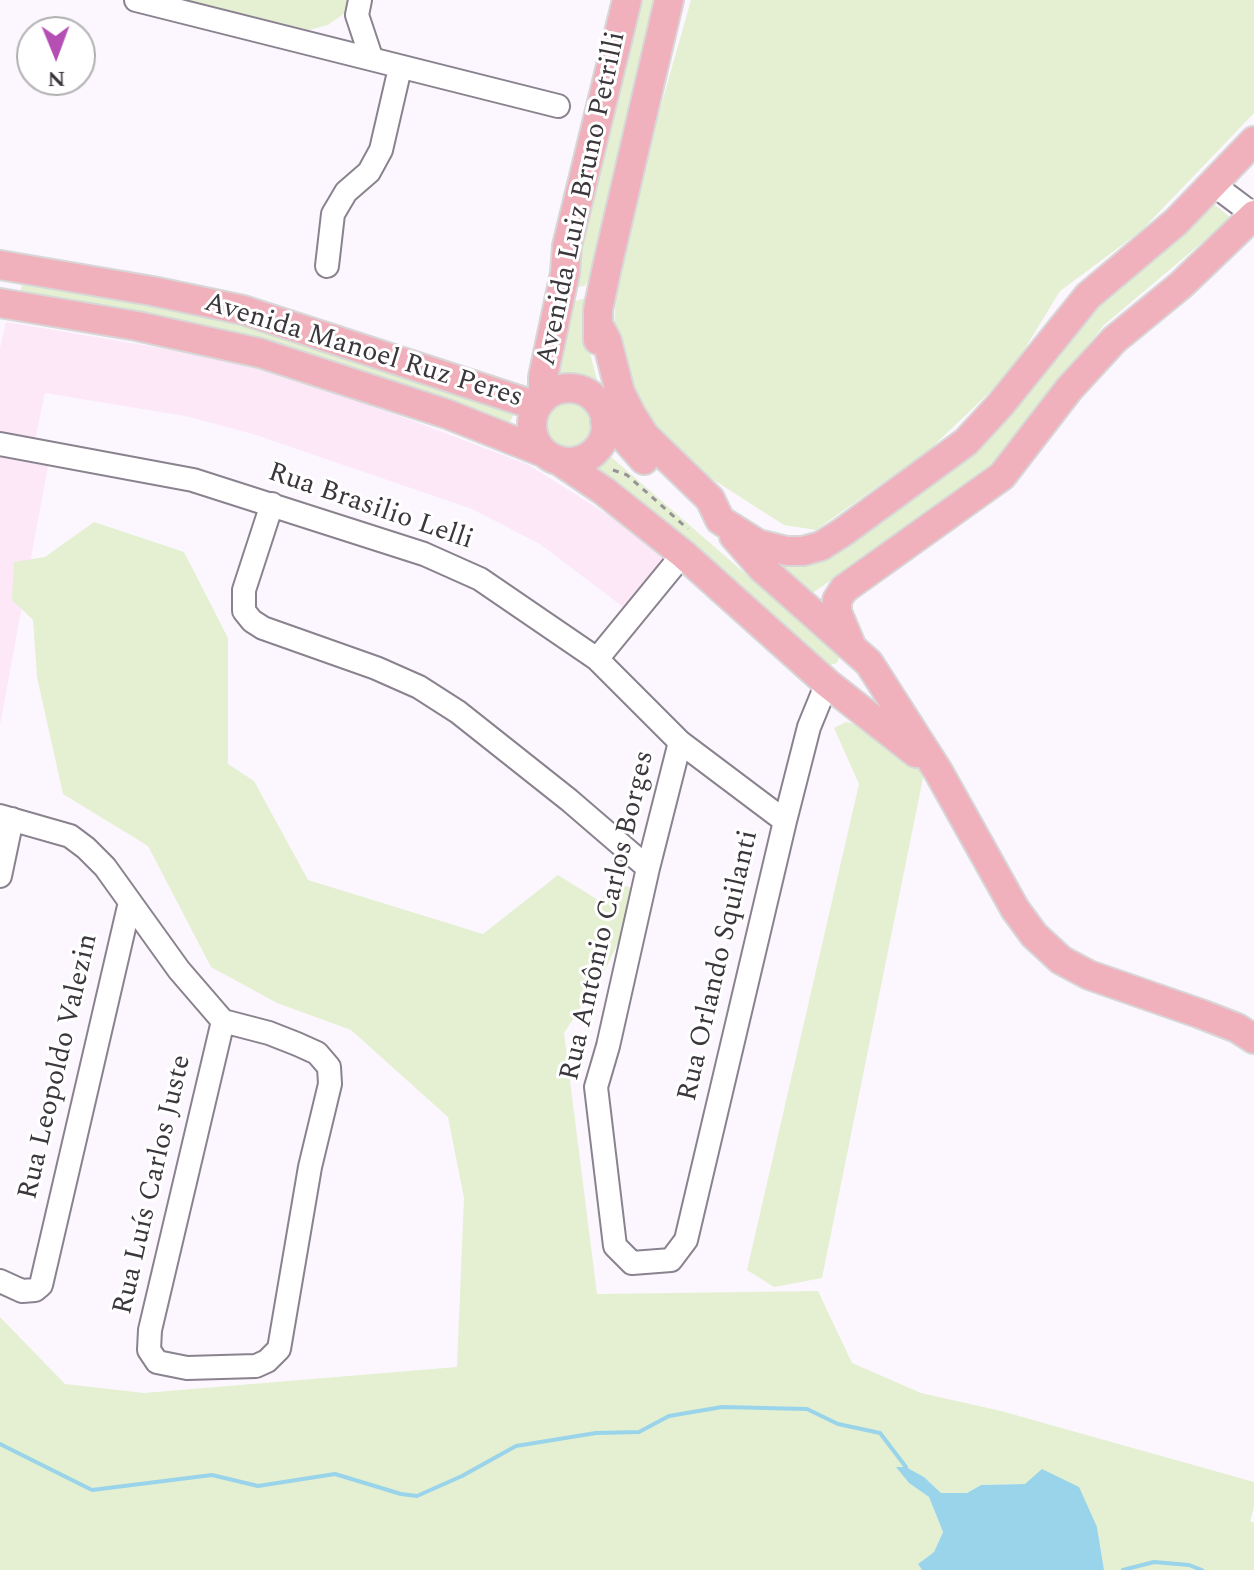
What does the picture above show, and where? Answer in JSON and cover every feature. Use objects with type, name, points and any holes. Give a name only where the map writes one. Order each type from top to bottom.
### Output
[{"type":"main road","name":"Avenida Luiz Bruno Petrilli","points":[[540,402],[566,260],[627,0]]},
{"type":"main road","name":"Avenida Luiz Bruno Petrilli","points":[[604,417],[605,384],[598,346],[603,287],[669,0]]},
{"type":"main road","points":[[604,417],[603,439],[592,453],[575,461],[551,457],[534,439],[532,430],[540,402],[559,389],[577,389],[593,397],[604,417],[671,484],[720,520],[758,544],[787,551],[821,546],[966,442],[1001,404],[1088,296],[1176,222],[1254,141]]},
{"type":"main road","points":[[827,683],[843,663],[850,644],[837,612],[837,600],[844,589],[1002,476],[1069,389],[1114,340],[1181,285],[1254,215]]},
{"type":"main road","points":[[0,255],[203,289],[243,310]]},
{"type":"main road","points":[[378,355],[402,355],[502,381],[520,380],[532,370],[557,267],[566,260],[570,288],[579,294],[594,293],[603,287]]},
{"type":"main road","name":"Avenida Manoel Ruz Peres","points":[[0,265],[243,310],[378,355],[540,402]]},
{"type":"main road","name":"Avenida Manoel Ruz Peres","points":[[0,303],[137,326],[260,353],[447,414],[551,457],[604,491],[683,554],[827,683],[938,771]]},
{"type":"main road","points":[[598,324],[607,341],[620,392],[645,436],[710,499],[720,520],[762,568],[869,663],[938,771],[1015,909],[1034,935],[1061,960],[1089,975],[1237,1028],[1254,1039]]},
{"type":"street","points":[[136,0],[558,106]]},
{"type":"street","points":[[326,46],[359,8]]},
{"type":"street","points":[[359,8],[371,57]]},
{"type":"street","points":[[327,266],[333,214],[346,192],[369,172],[381,150],[400,68]]},
{"type":"street","points":[[1214,185],[1254,215]]},
{"type":"street","name":"Rua Brasilio Lelli","points":[[0,444],[193,480],[424,554],[480,579],[597,659],[680,742],[785,821]]},
{"type":"street","points":[[272,504],[245,583],[244,611],[263,628],[376,668],[419,687],[458,712],[569,800],[648,868]]},
{"type":"street","points":[[597,659],[683,554]]},
{"type":"street","name":"Rua Orlando Squilanti","points":[[615,1246],[632,1263],[671,1260],[686,1240],[785,821],[809,727],[827,683]]},
{"type":"street","name":"Rua Antônio Carlos Borges","points":[[615,1246],[596,1087],[680,742]]},
{"type":"street","points":[[0,876],[6,817],[70,836],[105,867],[179,970],[223,1021]]},
{"type":"street","name":"Rua Leopoldo Valezin","points":[[0,1281],[18,1291],[35,1290],[41,1285],[130,902]]},
{"type":"street","name":"Rua Luís Carlos Juste","points":[[223,1021],[269,1033],[317,1053],[330,1073],[328,1095],[310,1167],[282,1344],[272,1358],[256,1366],[187,1368],[157,1362],[149,1350],[150,1330],[223,1021]]},
{"type":"shaded area","points":[[6,322],[221,358],[298,380],[408,419],[529,465],[638,534],[665,557],[623,607],[540,544],[472,509],[253,434],[185,416],[45,393],[35,440],[0,432],[0,348]]},
{"type":"shaded area","points":[[0,457],[48,466],[0,725]]},
{"type":"green space","points":[[188,0],[351,0],[346,12],[328,25],[309,30]]},
{"type":"green space","points":[[637,0],[658,0],[591,276],[585,286],[576,287],[571,280]]},
{"type":"green space","points":[[691,0],[1254,0],[1254,113],[1141,231],[1060,291],[1010,373],[929,450],[816,530],[784,525],[709,477],[639,415],[614,327],[617,280],[636,194]]},
{"type":"green space","points":[[1214,204],[1231,218],[1104,325],[996,462],[975,482],[808,596],[757,553],[828,554],[1095,305]]},
{"type":"green space","points":[[23,278],[202,309],[517,406],[507,429],[20,294]]},
{"type":"green space","points":[[565,291],[576,301],[588,297],[590,353],[598,384],[573,374],[548,378]]},
{"type":"green space","points":[[568,397],[587,406],[596,425],[587,444],[568,453],[549,444],[540,425],[549,406]]},
{"type":"green space","points":[[610,456],[840,656],[837,663],[827,666],[591,471]]},
{"type":"green space","points":[[94,522],[184,552],[228,638],[228,764],[254,781],[308,880],[483,934],[558,875],[598,900],[622,884],[635,890],[626,926],[606,968],[564,1033],[597,1294],[818,1291],[852,1363],[921,1393],[1001,1411],[1254,1482],[1254,1507],[1250,1521],[1254,1523],[1254,1570],[1104,1570],[1097,1527],[1025,1484],[981,1485],[967,1493],[941,1493],[924,1477],[906,1467],[897,1467],[909,1483],[929,1497],[943,1532],[934,1552],[918,1564],[922,1570],[0,1570],[0,1317],[65,1384],[144,1393],[457,1367],[464,1198],[448,1117],[351,1030],[277,1003],[211,967],[148,846],[63,794],[37,677],[33,620],[12,600],[14,562],[45,557]]},
{"type":"green space","points":[[846,722],[862,726],[924,773],[822,1278],[774,1287],[747,1270],[859,784],[834,728]]},
{"type":"water","points":[[896,1467],[906,1467],[924,1477],[941,1493],[967,1493],[981,1485],[1025,1484],[1042,1469],[1079,1487],[1097,1527],[1104,1570],[922,1570],[918,1564],[934,1552],[943,1532],[929,1497],[909,1483]]},
{"type":"waterway","points":[[0,1444],[92,1490],[212,1475],[258,1486],[335,1474],[417,1496],[462,1476],[516,1446],[596,1433],[639,1432],[669,1416],[722,1407],[807,1409],[838,1424],[880,1433],[906,1467]]},
{"type":"waterway","points":[[1123,1570],[1154,1562],[1189,1565],[1202,1570]]}]
